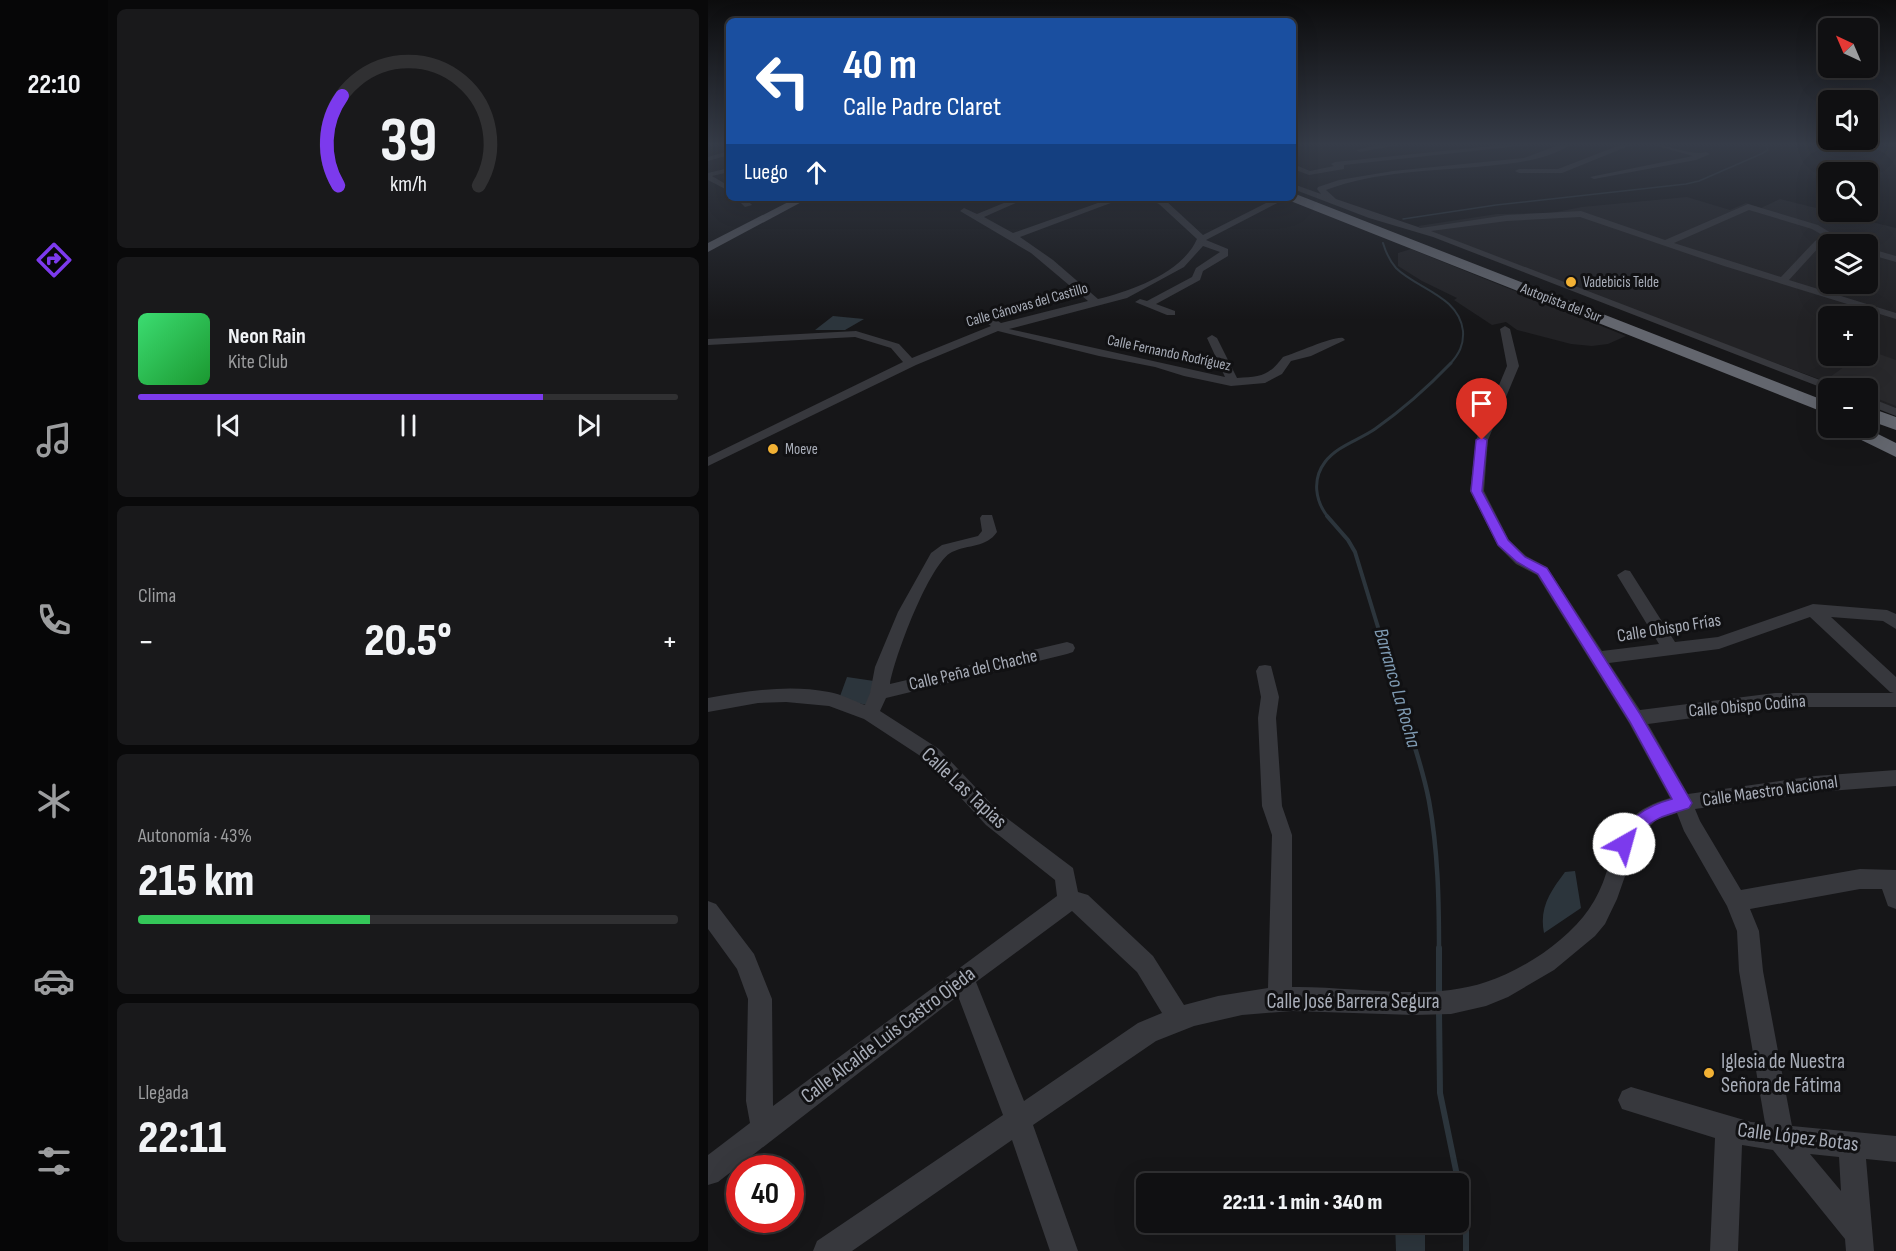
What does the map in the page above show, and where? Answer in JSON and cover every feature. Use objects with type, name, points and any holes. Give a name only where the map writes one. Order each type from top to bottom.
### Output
[{"type":"highway","name":"Autopista del Sur","points":[[1300,203],[1818,404]]},
{"type":"highway","name":"Autopista del Sur","points":[[1334,203],[1410,232],[1803,396],[1818,397]]},
{"type":"highway","points":[[1372,216],[1410,232]]},
{"type":"highway","points":[[1678,349],[1704,365],[1803,396],[1818,407]]},
{"type":"highway","points":[[1878,415],[1896,422]]},
{"type":"highway","points":[[1878,428],[1896,435]]},
{"type":"highway","points":[[1878,434],[1896,441]]},
{"type":"highway","points":[[1871,438],[1896,451]]},
{"type":"main road","points":[[708,243],[784,203]]},
{"type":"main road","points":[[708,248],[794,203]]},
{"type":"street","points":[[977,217],[1010,203]]},
{"type":"street","points":[[1012,237],[1104,203]]},
{"type":"street","points":[[1147,305],[1197,278],[1199,270],[1223,256],[1225,251],[1202,240],[1163,203]]},
{"type":"street","name":"Calle Cánovas del Castillo","points":[[708,462],[910,363],[998,328],[1123,296],[1169,272],[1190,258],[1202,240],[1275,203]]},
{"type":"street","points":[[1339,203],[1372,216]]},
{"type":"street","points":[[1666,243],[1748,207],[1832,236],[1818,243],[1783,281]]},
{"type":"street","points":[[964,211],[1029,245],[1065,273],[1095,302]]},
{"type":"street","points":[[1410,232],[1438,231],[1507,218],[1581,214],[1896,316]]},
{"type":"street","points":[[1438,231],[1818,382]]},
{"type":"street","points":[[1878,254],[1896,259]]},
{"type":"street","points":[[1123,296],[1171,313]]},
{"type":"street","name":"Calle Fernando Rodríguez","points":[[988,319],[998,328],[1099,353],[1158,364],[1206,379],[1231,382],[1261,380],[1278,372],[1287,360],[1339,340]]},
{"type":"street","points":[[1505,329],[1513,366],[1482,440],[1477,491],[1503,543],[1521,560],[1542,571],[1599,658],[1683,803],[1690,825],[1736,901],[1748,931],[1751,971],[1781,1139],[1859,1242]]},
{"type":"street","points":[[708,342],[856,334],[885,341],[895,346],[910,363]]},
{"type":"street","points":[[1212,339],[1231,375],[1231,382]]},
{"type":"street","points":[[1878,405],[1896,412]]},
{"type":"street","points":[[870,714],[879,693],[884,667],[906,612],[936,556],[948,548],[983,539],[990,532],[987,518]]},
{"type":"street","points":[[1625,575],[1671,649]]},
{"type":"street","points":[[1813,610],[1892,619]]},
{"type":"street","points":[[1813,610],[1896,687]]},
{"type":"street","name":"Calle Obispo Frías","points":[[1599,658],[1719,643],[1813,610]]},
{"type":"street","name":"Calle Peña del Chache","points":[[879,693],[1067,648]]},
{"type":"street","points":[[1265,671],[1270,697],[1267,718],[1272,806],[1282,835],[1280,997]]},
{"type":"street","name":"Calle Las Tapias","points":[[708,705],[758,696],[786,694],[830,699],[870,714],[932,754],[993,819],[1065,875],[1070,900]]},
{"type":"street","name":"Calle Obispo Codina","points":[[1635,718],[1775,700],[1896,700]]},
{"type":"street","name":"Calle Maestro Nacional","points":[[1624,844],[1636,825],[1656,810],[1683,803],[1838,781],[1896,778]]},
{"type":"street","name":"Calle José Barrera Segura","points":[[827,1251],[1147,1032],[1178,1017],[1222,1006],[1280,997],[1417,1003],[1461,1000],[1509,984],[1577,937],[1597,916],[1607,896],[1624,844]]},
{"type":"street","points":[[1736,901],[1860,879],[1893,879],[1896,899]]},
{"type":"street","points":[[1070,900],[1080,902],[1144,964],[1178,1017]]},
{"type":"street","name":"Calle Alcalde Luis Castro Ojeda","points":[[708,1172],[764,1127],[1070,900]]},
{"type":"street","points":[[708,911],[746,962],[760,999],[759,1101],[764,1127]]},
{"type":"street","points":[[963,978],[1018,1120],[1064,1251]]},
{"type":"street","name":"Calle López Botas","points":[[1631,1100],[1751,1135],[1896,1149]]},
{"type":"street","points":[[1724,1251],[1729,1129]]},
{"type":"street","points":[[1851,1144],[1859,1242]]},
{"type":"shaded area","points":[[1620,203],[1708,203],[1730,210],[1745,203],[1761,208],[1771,203],[1798,203],[1818,208],[1818,222],[1872,222],[1896,228],[1896,408],[1878,402],[1878,378],[1818,379],[1433,236],[1418,226],[1497,214],[1551,213]]},
{"type":"shaded area","points":[[1411,249],[1626,336],[1608,344],[1592,346],[1571,344],[1517,330],[1506,322],[1492,325],[1454,300],[1457,298],[1398,266],[1398,253]]},
{"type":"shaded area","points":[[833,316],[864,319],[845,330],[815,330]]},
{"type":"shaded area","points":[[847,677],[874,681],[867,705],[839,699]]},
{"type":"shaded area","points":[[1575,871],[1581,908],[1544,933],[1544,908],[1550,893],[1565,872]]},
{"type":"shaded area","points":[[1395,1233],[1425,1233],[1425,1251],[1396,1251]]},
{"type":"building","points":[[1878,354],[1896,360],[1896,406],[1878,399],[1878,378],[1829,378],[1845,366],[1878,366]]},
{"type":"waterway","name":"Barranco La Rocha","points":[[1403,219],[1511,203]]},
{"type":"waterway","name":"Barranco La Rocha","points":[[1383,243],[1396,268],[1446,301],[1460,319],[1463,341],[1450,364]]},
{"type":"waterway","name":"Barranco La Rocha","points":[[1328,517],[1320,504],[1317,490],[1318,476],[1325,462],[1342,447],[1375,429],[1395,414],[1450,364]]},
{"type":"waterway","name":"Barranco La Rocha","points":[[1327,516],[1348,540],[1355,552],[1403,709]]},
{"type":"waterway","name":"Barranco La Rocha","points":[[1402,707],[1424,777],[1432,819],[1439,913],[1439,995]]},
{"type":"waterway","name":"Barranco La Rocha","points":[[1439,1011],[1440,1093],[1466,1219],[1466,1251]]},
{"type":"place","name":"Vadebicis Telde","points":[[1571,282]]},
{"type":"place","name":"Moeve","points":[[773,449]]},
{"type":"place","name":"Iglesia de Nuestra Señora de Fátima","points":[[1709,1073]]},
{"type":"route","points":[[1482,440],[1477,491],[1503,543],[1521,560],[1542,571],[1599,658],[1683,803],[1656,810],[1636,825],[1624,844]]}]
